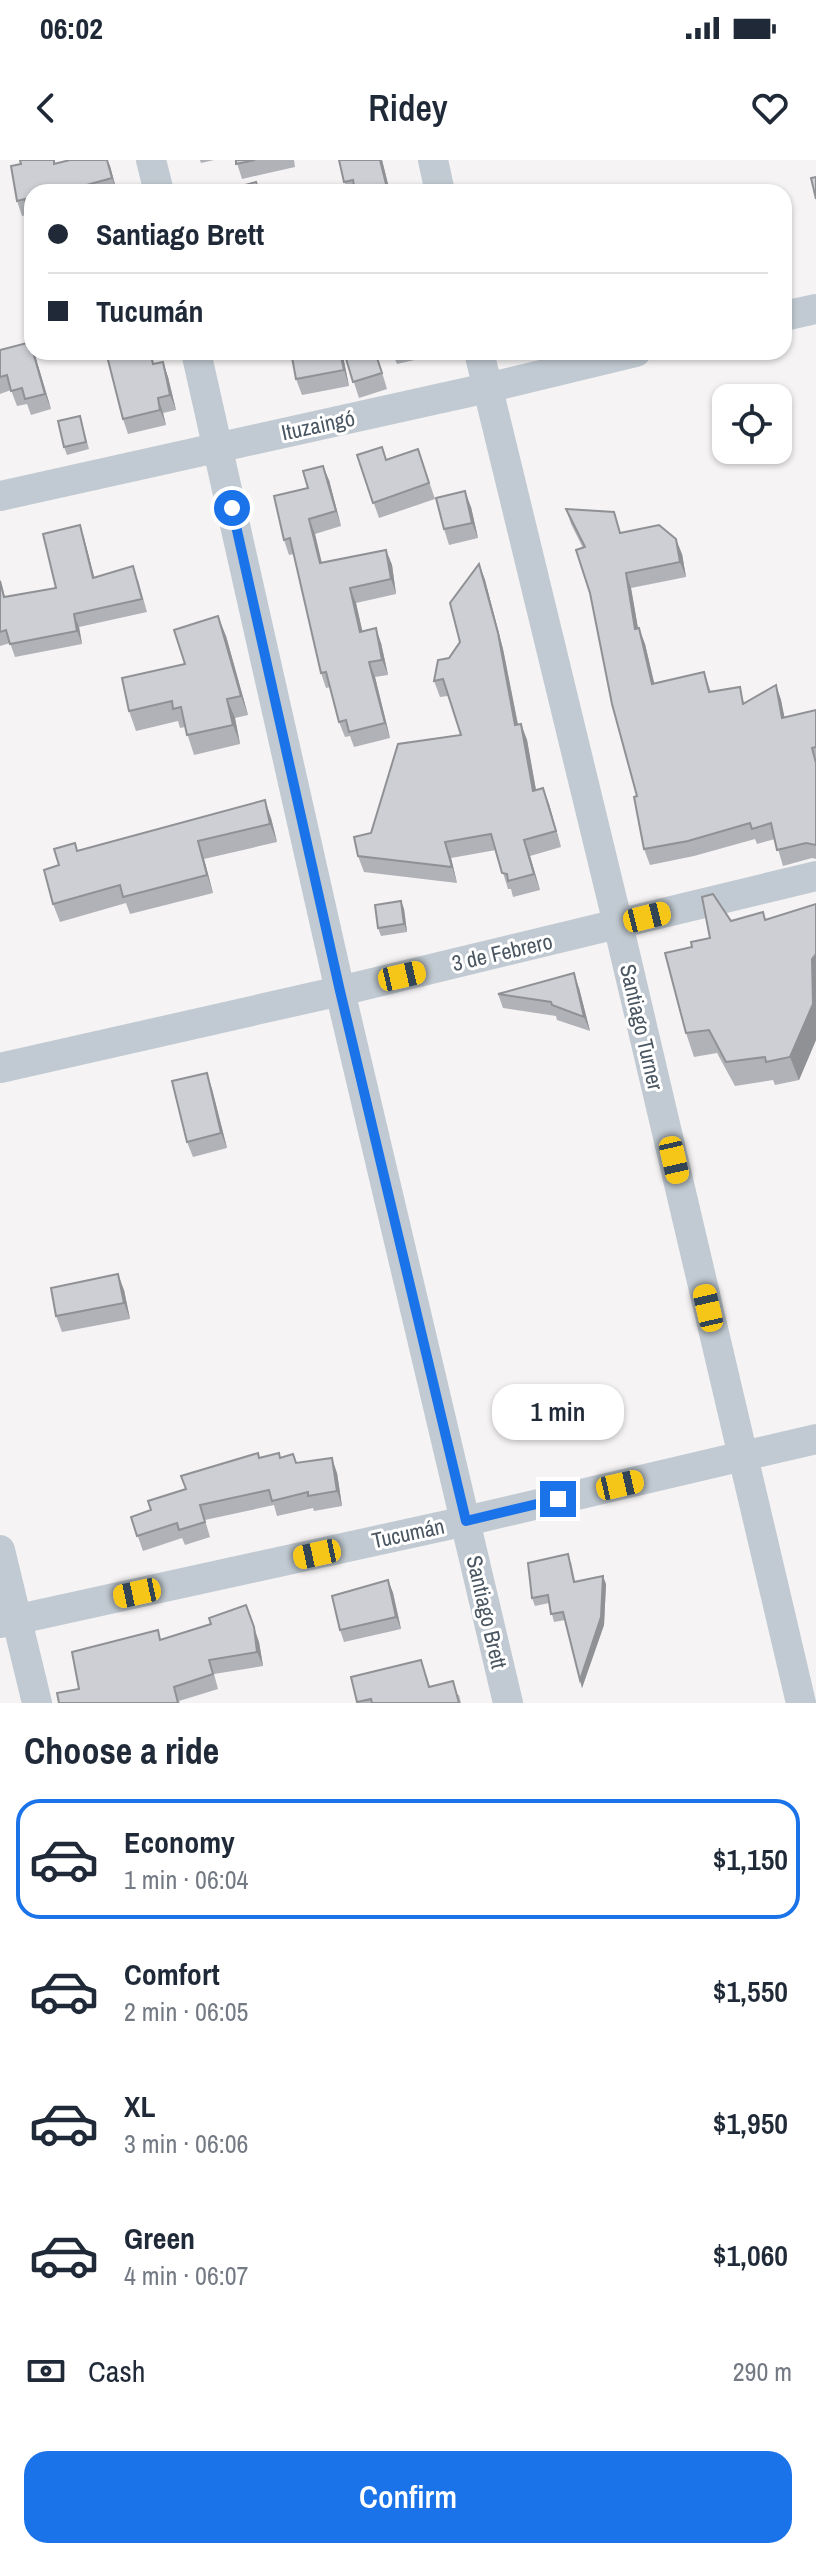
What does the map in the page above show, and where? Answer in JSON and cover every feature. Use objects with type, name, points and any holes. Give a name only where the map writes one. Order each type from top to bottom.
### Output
[{"type":"street","points":[[151,160],[157,184]]},
{"type":"street","points":[[433,160],[438,184]]},
{"type":"street","points":[[792,314],[816,309]]},
{"type":"street","name":"Santiago Brett","points":[[198,360],[340,991],[508,1703]]},
{"type":"street","name":"Santiago Turner","points":[[481,360],[618,924],[801,1703]]},
{"type":"street","name":"Ituzaingó","points":[[0,496],[603,360]]},
{"type":"street","name":"3 de Febrero","points":[[0,1068],[340,991],[816,876]]},
{"type":"street","name":"Tucumán","points":[[8,1621],[466,1521],[816,1439]]},
{"type":"street","points":[[0,1550],[8,1621],[37,1703]]},
{"type":"building","points":[[20,160],[54,160],[54,164],[70,160],[107,160],[112,178],[90,184],[24,184],[24,199],[17,201],[11,166],[21,164]]},
{"type":"building","points":[[339,160],[380,160],[386,184],[354,184],[353,180],[344,182]]},
{"type":"building","points":[[816,177],[816,199],[811,178]]},
{"type":"building","points":[[24,344],[24,360],[35,360],[45,394],[25,399],[22,388],[11,391],[7,375],[0,377],[0,350]]},
{"type":"building","points":[[108,360],[163,362],[170,395],[158,398],[160,410],[123,419]]},
{"type":"building","points":[[292,360],[342,360],[344,370],[296,379]]},
{"type":"building","points":[[346,360],[378,360],[382,373],[353,382]]},
{"type":"building","points":[[80,416],[86,442],[64,447],[58,421]]},
{"type":"building","points":[[382,447],[386,460],[418,449],[429,483],[373,503],[357,455]]},
{"type":"building","points":[[323,466],[336,511],[309,519],[320,563],[386,550],[391,579],[350,588],[360,632],[376,628],[382,660],[369,662],[385,723],[349,732],[346,720],[339,722],[326,672],[321,673],[290,538],[284,540],[274,496],[308,488],[303,471]]},
{"type":"building","points":[[465,491],[472,523],[444,529],[436,498]]},
{"type":"building","points":[[566,509],[614,512],[620,533],[659,525],[676,539],[680,562],[626,573],[635,629],[639,628],[652,684],[704,672],[709,692],[740,687],[743,704],[776,685],[782,718],[816,710],[816,747],[812,748],[816,763],[816,845],[806,843],[777,850],[771,823],[752,829],[750,823],[688,841],[644,849],[634,797],[637,796],[612,704],[590,593],[576,550],[585,547]]},
{"type":"building","points":[[80,525],[93,578],[133,566],[142,599],[74,614],[77,631],[10,644],[6,630],[0,632],[0,581],[4,597],[56,588],[43,534]]},
{"type":"building","points":[[479,564],[498,633],[515,725],[521,724],[533,791],[543,788],[556,831],[524,840],[534,874],[508,881],[507,874],[502,873],[491,834],[445,842],[452,867],[358,856],[354,837],[371,833],[398,744],[461,735],[443,679],[434,681],[438,660],[449,658],[460,642],[450,603]]},
{"type":"building","points":[[218,616],[241,696],[227,699],[233,725],[187,735],[181,707],[173,709],[172,701],[129,711],[122,678],[185,664],[174,630]]},
{"type":"building","points":[[265,800],[270,824],[198,841],[207,875],[123,897],[120,885],[53,904],[44,870],[59,865],[54,849],[75,843],[77,851]]},
{"type":"building","points":[[713,894],[731,921],[763,912],[765,920],[816,904],[813,1004],[790,1057],[766,1062],[765,1057],[726,1062],[709,1030],[686,1033],[665,953],[692,947],[691,942],[710,938],[702,897]]},
{"type":"building","points":[[401,901],[404,924],[378,928],[375,905]]},
{"type":"building","points":[[574,973],[584,1017],[551,1002],[498,994]]},
{"type":"building","points":[[207,1073],[221,1133],[187,1142],[172,1081]]},
{"type":"building","points":[[118,1274],[124,1303],[56,1316],[51,1288]]},
{"type":"building","points":[[258,1453],[259,1458],[279,1453],[280,1458],[293,1454],[296,1463],[332,1458],[337,1491],[308,1496],[308,1492],[272,1501],[269,1490],[200,1505],[205,1522],[179,1530],[177,1523],[137,1536],[131,1517],[151,1510],[148,1501],[186,1489],[181,1476]]},
{"type":"building","points":[[568,1554],[574,1582],[603,1576],[601,1617],[580,1680],[563,1612],[551,1614],[548,1595],[532,1598],[528,1563]]},
{"type":"building","points":[[388,1580],[396,1617],[340,1630],[332,1596]]},
{"type":"building","points":[[246,1605],[254,1627],[257,1652],[209,1660],[213,1674],[174,1687],[178,1703],[59,1703],[57,1693],[79,1689],[72,1652],[158,1630],[160,1640],[211,1624],[209,1618]]},
{"type":"building","points":[[421,1660],[429,1687],[453,1681],[459,1703],[372,1703],[371,1699],[357,1702],[351,1677]]},
{"type":"route","points":[[232,508],[340,991],[466,1521],[558,1499]]}]
